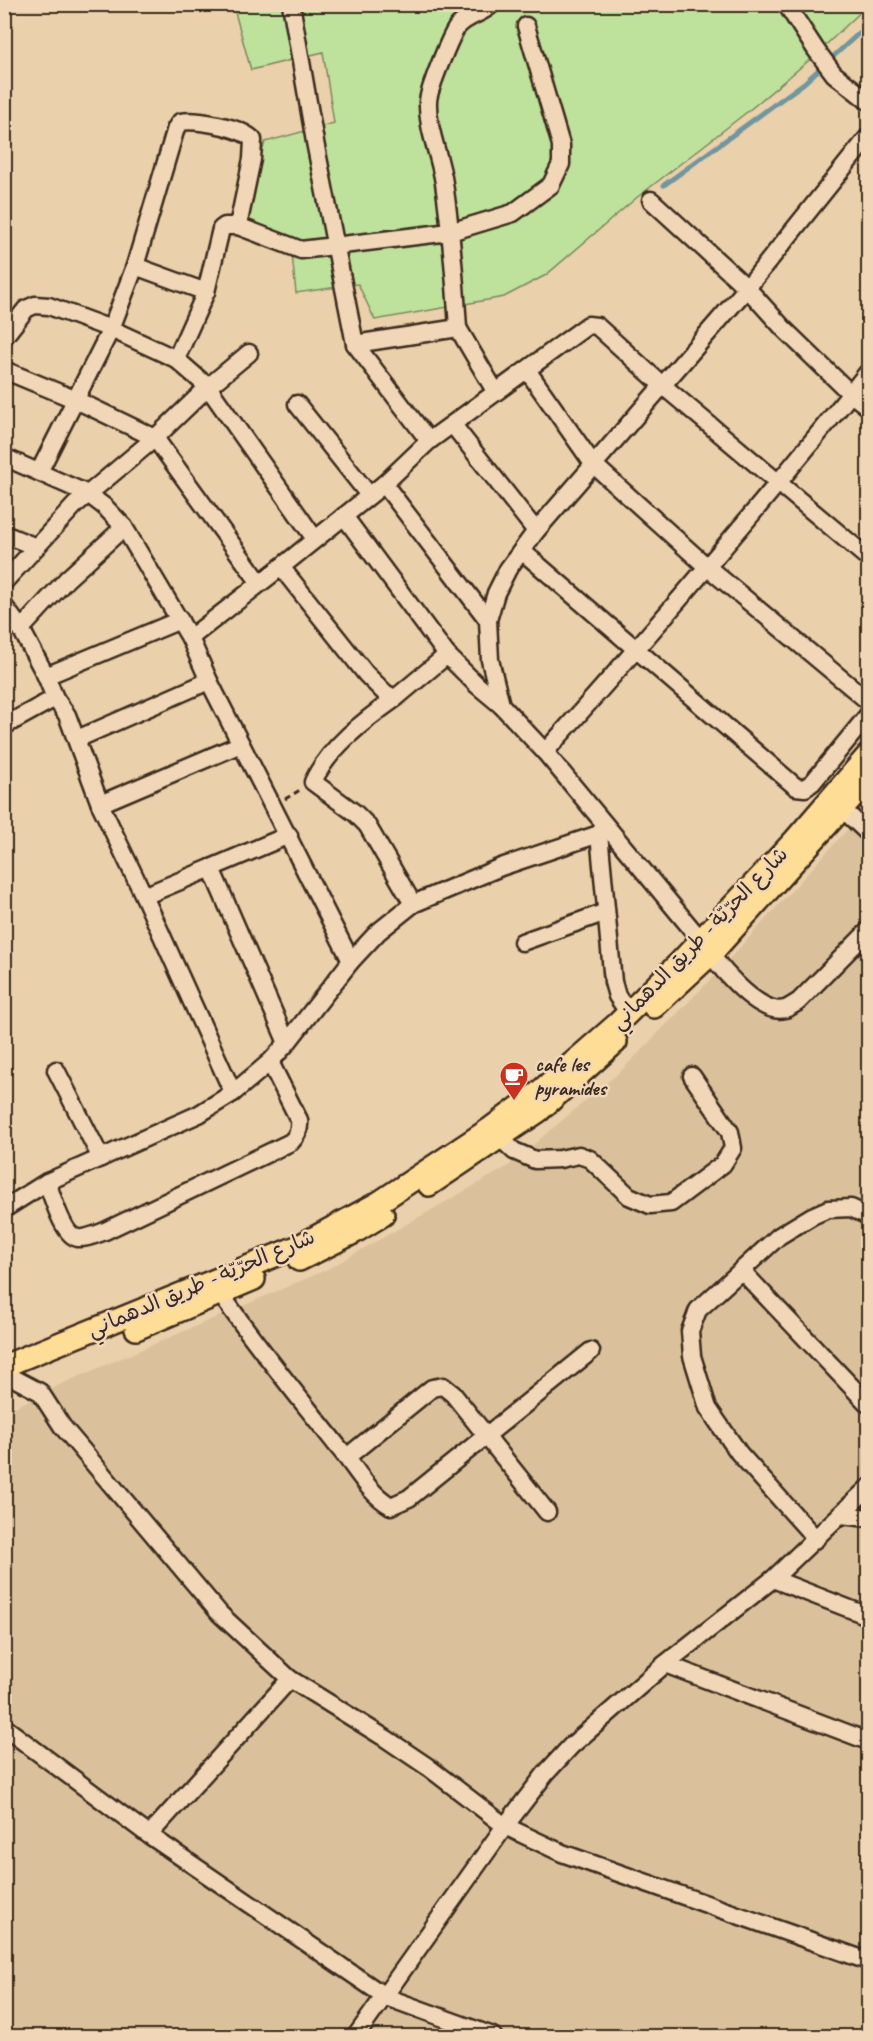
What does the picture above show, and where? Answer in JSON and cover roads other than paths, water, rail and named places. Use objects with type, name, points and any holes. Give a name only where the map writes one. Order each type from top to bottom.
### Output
[{"type":"main road","name":"شارع الحرّيّة - طريق الدهماني","points":[[837,804],[868,755]]},
{"type":"main road","name":"شارع الحرّيّة - طريق الدهماني","points":[[6,1374],[299,1246],[378,1203],[495,1133],[539,1111],[582,1074],[705,947],[837,804],[868,780]]},
{"type":"main road","name":"شارع الحرّيّة - طريق الدهماني","points":[[6,1374],[165,1317],[316,1252],[354,1232],[461,1165],[681,961],[705,947]]},
{"type":"street","points":[[291,4],[315,142],[355,344],[429,441]]},
{"type":"street","points":[[492,4],[485,11],[471,16],[457,27],[435,75],[428,100],[430,128],[444,180],[458,328],[495,391]]},
{"type":"street","points":[[786,4],[826,63],[868,101]]},
{"type":"street","points":[[176,359],[206,292],[221,229],[230,225],[238,226],[300,250],[450,232],[513,213],[551,185],[561,164],[561,145],[526,26]]},
{"type":"street","points":[[39,472],[111,329],[135,266],[158,195],[176,128],[180,122],[189,120],[207,122],[247,134],[253,140],[252,159],[238,226]]},
{"type":"street","points":[[501,705],[490,660],[488,620],[496,593],[508,569],[536,531],[747,288],[868,137]]},
{"type":"street","points":[[651,200],[747,288],[784,329],[851,394],[868,407]]},
{"type":"street","points":[[135,266],[206,292]]},
{"type":"street","points":[[4,337],[26,309],[35,305],[49,306],[111,329],[176,359],[208,387],[315,538]]},
{"type":"street","points":[[190,638],[384,484],[429,441],[578,331],[593,324],[868,558]]},
{"type":"street","points":[[355,344],[458,328]]},
{"type":"street","points":[[4,582],[75,505],[155,438],[208,387],[249,353]]},
{"type":"street","points":[[4,370],[74,399],[155,438],[260,583]]},
{"type":"street","points":[[527,370],[593,465],[706,566],[868,701]]},
{"type":"street","points":[[545,752],[780,483],[868,372]]},
{"type":"street","points":[[297,404],[369,495]]},
{"type":"street","points":[[453,425],[536,531]]},
{"type":"street","points":[[4,457],[88,494],[105,507],[124,527],[190,638],[209,681],[351,961]]},
{"type":"street","points":[[384,484],[488,620]]},
{"type":"street","points":[[344,516],[447,655],[501,705],[545,752],[602,829],[750,997],[770,1008],[784,1010],[798,1002],[868,932]]},
{"type":"street","points":[[21,629],[67,579],[124,527]]},
{"type":"street","points":[[4,534],[36,547]]},
{"type":"street","points":[[522,551],[796,787],[805,788],[813,782],[868,715]]},
{"type":"street","points":[[281,567],[366,674],[385,693],[396,698]]},
{"type":"street","points":[[4,606],[21,629],[67,715],[100,804],[144,896],[232,1093]]},
{"type":"street","points":[[46,676],[180,620]]},
{"type":"street","points":[[413,904],[367,825],[355,813],[313,782],[319,769],[362,722],[396,698],[447,655]]},
{"type":"street","points":[[77,739],[209,681]]},
{"type":"street","points":[[4,726],[56,698]]},
{"type":"street","points":[[100,804],[241,744]]},
{"type":"street","points":[[837,804],[868,832]]},
{"type":"street","points":[[4,1209],[47,1182],[199,1114],[232,1093],[270,1062],[351,961],[378,932],[413,904],[501,867],[602,829]]},
{"type":"street","points":[[602,829],[606,912],[613,982],[617,996],[628,1012]]},
{"type":"street","points":[[144,896],[289,835]]},
{"type":"street","points":[[211,868],[287,1043]]},
{"type":"street","points":[[522,942],[606,912]]},
{"type":"street","points":[[47,1182],[64,1226],[74,1237],[80,1239],[105,1231],[291,1142],[300,1127],[299,1120],[270,1062]]},
{"type":"street","points":[[56,1070],[101,1158]]},
{"type":"street","points":[[495,1133],[514,1151],[535,1160],[560,1159],[579,1155],[590,1159],[628,1196],[650,1205],[671,1203],[723,1164],[733,1148],[730,1132],[692,1076]]},
{"type":"street","points":[[816,1539],[739,1453],[708,1408],[692,1356],[690,1331],[698,1310],[779,1236],[828,1209],[851,1208],[868,1216]]},
{"type":"street","points":[[741,1270],[868,1404]]},
{"type":"street","points":[[220,1293],[249,1335],[347,1456],[377,1498],[391,1506],[409,1498],[591,1352]]},
{"type":"street","points":[[6,1374],[40,1392],[62,1426],[220,1614],[290,1679],[411,1755],[505,1826],[562,1853],[868,1960]]},
{"type":"street","points":[[347,1456],[432,1388],[443,1386],[453,1394],[487,1435],[547,1512]]},
{"type":"street","points":[[356,2037],[505,1826],[546,1773],[571,1746],[665,1664],[773,1579],[868,1488]]},
{"type":"street","points":[[841,1515],[868,1518]]},
{"type":"street","points":[[773,1579],[868,1616]]},
{"type":"street","points":[[665,1664],[868,1742]]},
{"type":"street","points":[[149,1835],[290,1679]]},
{"type":"street","points":[[4,1727],[149,1835],[386,1997],[493,2037]]},
{"type":"waterway","points":[[664,185],[804,83],[868,25]]},
{"type":"place","name":"cafe les pyramides","points":[[514,1102]]}]
